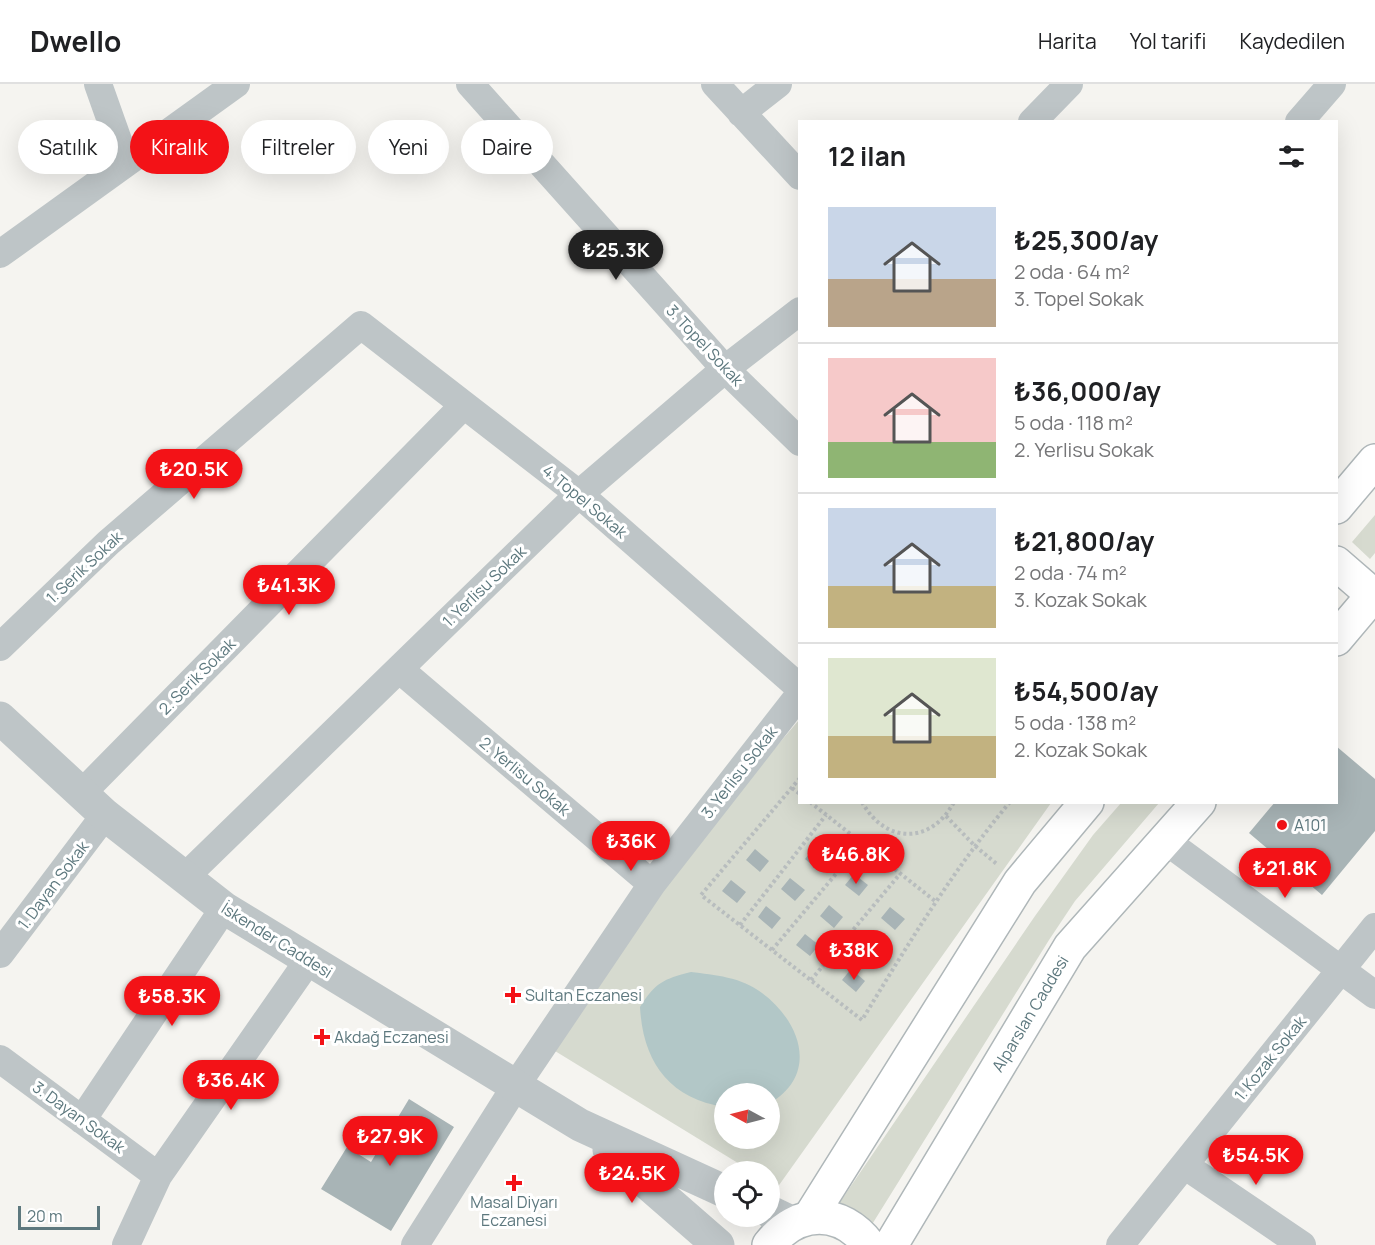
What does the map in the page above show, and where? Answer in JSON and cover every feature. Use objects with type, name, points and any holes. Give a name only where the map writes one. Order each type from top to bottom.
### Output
[{"type":"main road","points":[[1338,505],[1375,461]]},
{"type":"main road","points":[[1338,565],[1374,595],[1338,637]]},
{"type":"main road","points":[[769,1245],[791,1217],[1020,882],[1085,804]]},
{"type":"main road","name":"Alparslan Caddesi","points":[[891,1245],[1070,947],[1167,841],[1197,804]]},
{"type":"main road","points":[[791,1217],[828,1217],[845,1222],[860,1233],[869,1245]]},
{"type":"street","points":[[98,84],[126,163]]},
{"type":"street","points":[[0,254],[236,84]]},
{"type":"street","name":"3. Topel Sokak","points":[[470,84],[725,369],[798,440]]},
{"type":"street","points":[[715,84],[798,174]]},
{"type":"street","points":[[741,113],[778,84]]},
{"type":"street","points":[[1034,120],[1069,84]]},
{"type":"street","points":[[1301,120],[1332,84]]},
{"type":"street","name":"1. Yerlisu Sokak","points":[[184,878],[579,494],[725,369],[798,313]]},
{"type":"street","name":"4. Topel Sokak","points":[[361,325],[579,494],[798,686]]},
{"type":"street","name":"1. Serik Sokak","points":[[0,647],[108,543],[361,325]]},
{"type":"street","name":"2. Serik Sokak","points":[[81,794],[464,405]]},
{"type":"street","name":"2. Yerlisu Sokak","points":[[399,669],[652,884]]},
{"type":"street","name":"3. Yerlisu Sokak","points":[[415,1245],[515,1087],[652,884],[798,697]]},
{"type":"street","name":"İskender Caddesi","points":[[0,718],[105,815],[224,908],[580,1125]]},
{"type":"street","name":"1. Dayan Sokak","points":[[0,954],[105,815]]},
{"type":"street","points":[[1167,841],[1375,995]]},
{"type":"street","points":[[82,1120],[224,908]]},
{"type":"street","name":"1. Kozak Sokak","points":[[1120,1245],[1375,927]]},
{"type":"street","points":[[126,1245],[158,1176],[308,961]]},
{"type":"street","name":"3. Dayan Sokak","points":[[0,1059],[158,1176]]},
{"type":"street","points":[[580,1125],[714,1186]]},
{"type":"street","points":[[580,1125],[718,1245]]},
{"type":"street","points":[[1184,1166],[1302,1245]]},
{"type":"path","points":[[798,780],[701,895],[862,1020],[935,902],[974,845],[1008,804]]},
{"type":"path","points":[[792,788],[798,792]]},
{"type":"path","points":[[812,804],[935,902]]},
{"type":"path","points":[[863,804],[871,818],[884,828],[900,834],[917,834],[933,827],[946,816],[953,804]]},
{"type":"path","points":[[740,925],[826,815]]},
{"type":"path","points":[[946,816],[974,845],[1020,882]]},
{"type":"path","points":[[772,950],[862,843]]},
{"type":"path","points":[[811,980],[900,874]]},
{"type":"shaded area","points":[[1375,515],[1375,553],[1370,559],[1352,542]]},
{"type":"shaded area","points":[[798,721],[798,804],[1050,804],[780,1184],[780,1161],[735,1161],[715,1149],[780,1149],[780,1083],[714,1083],[714,1148],[555,1051],[667,874]]},
{"type":"shaded area","points":[[1120,804],[1158,804],[1075,901],[871,1226],[838,1205],[1093,835]]},
{"type":"shaded area","points":[[691,972],[728,978],[746,983],[776,1005],[787,1018],[795,1033],[799,1048],[799,1063],[795,1078],[785,1091],[780,1095],[780,1083],[714,1083],[714,1104],[688,1095],[662,1074],[647,1045],[640,1007],[655,987],[673,977]]},
{"type":"building","points":[[1338,748],[1375,779],[1375,831],[1322,895],[1249,833],[1273,804],[1338,804]]},
{"type":"building","points":[[814,848],[828,860],[819,871],[805,859]]},
{"type":"building","points":[[755,849],[769,861],[760,872],[746,860]]},
{"type":"building","points":[[854,874],[868,885],[859,896],[845,885]]},
{"type":"building","points":[[790,878],[805,890],[795,901],[781,889]]},
{"type":"building","points":[[731,880],[746,892],[737,903],[722,891]]},
{"type":"building","points":[[829,905],[843,917],[834,928],[820,916]]},
{"type":"building","points":[[766,906],[781,918],[772,929],[758,917]]},
{"type":"building","points":[[890,907],[905,919],[895,930],[881,918]]},
{"type":"building","points":[[805,934],[819,945],[810,956],[796,945]]},
{"type":"building","points":[[871,938],[886,950],[876,961],[862,949]]},
{"type":"building","points":[[851,969],[865,981],[856,992],[842,980]]},
{"type":"building","points":[[409,1099],[454,1127],[391,1231],[321,1189],[347,1147],[371,1162]]},
{"type":"place","name":"A101","points":[[1282,825]]},
{"type":"place","name":"Sultan Eczanesi","points":[[513,995]]},
{"type":"place","name":"Akdağ Eczanesi","points":[[322,1037]]},
{"type":"place","name":"Masal Diyarı Eczanesi","points":[[514,1183]]}]
